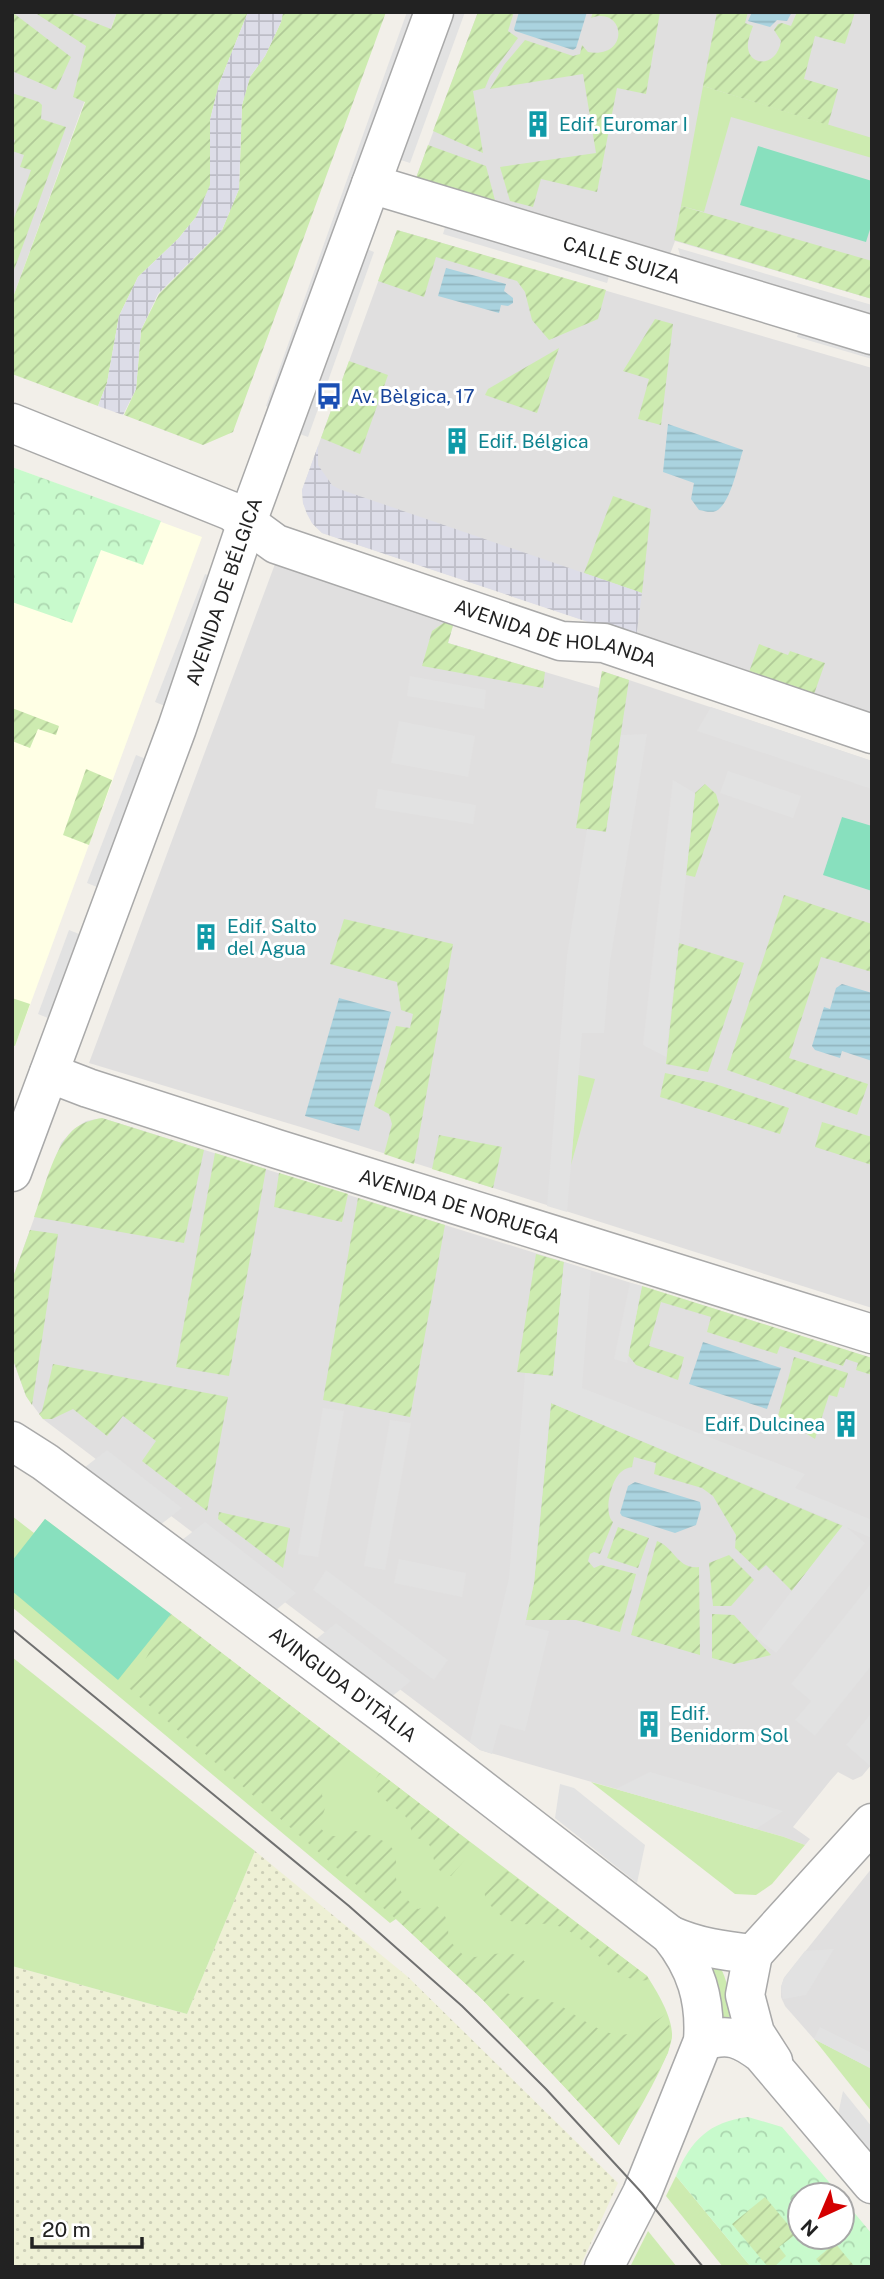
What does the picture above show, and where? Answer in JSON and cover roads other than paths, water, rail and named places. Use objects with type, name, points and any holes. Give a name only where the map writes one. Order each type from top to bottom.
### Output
[{"type":"street","name":"AVENIDA DE BÉLGICA","points":[[12,1172],[177,728],[247,522],[434,12]]},
{"type":"street","name":"CALLE SUIZA","points":[[371,184],[872,335]]},
{"type":"street","name":"AVENIDA DE HOLANDA","points":[[12,423],[231,511],[276,544],[561,640],[604,643],[872,734]]},
{"type":"street","name":"AVENIDA DE NORUEGA","points":[[49,1073],[277,1149],[872,1334]]},
{"type":"street","name":"AVINGUDA D'ITÀLIA","points":[[12,1441],[45,1462],[276,1633],[670,1935]]},
{"type":"street","points":[[783,2077],[755,2033],[745,1995],[753,1954],[872,1823]]},
{"type":"street","points":[[670,1935],[692,1945],[753,1954]]},
{"type":"street","points":[[604,2267],[642,2193],[703,2041],[705,2015],[697,1977],[682,1949],[670,1935]]},
{"type":"street","points":[[703,2041],[719,2036],[744,2040],[762,2054],[872,2184]]},
{"type":"water","points":[[519,12],[587,12],[576,48],[573,50],[515,31]]},
{"type":"water","points":[[752,12],[792,12],[787,21],[777,20],[770,27],[748,21]]},
{"type":"water","points":[[446,268],[506,284],[504,291],[513,298],[513,303],[508,306],[501,305],[499,313],[438,296]]},
{"type":"water","points":[[668,424],[743,450],[729,493],[716,511],[699,510],[691,499],[694,483],[663,472]]},
{"type":"water","points":[[842,984],[872,993],[872,1061],[842,1051],[840,1058],[815,1050],[812,1046],[824,1007],[830,1009],[836,988]]},
{"type":"water","points":[[339,998],[391,1012],[359,1131],[305,1116]]},
{"type":"water","points":[[703,1342],[781,1368],[767,1409],[689,1384]]},
{"type":"water","points":[[635,1482],[700,1502],[696,1525],[675,1533],[622,1516],[620,1513],[628,1486]]},
{"type":"tram line","points":[[12,1629],[349,1906],[462,2006],[546,2089],[642,2193],[703,2267]]},
{"type":"place","name":"Edif. Euromar I","points":[[538,124]]},
{"type":"place","name":"Av. Bèlgica, 17","points":[[329,396]]},
{"type":"place","name":"Edif. Bélgica","points":[[457,441]]},
{"type":"place","name":"Edif. Salto del Agua","points":[[206,937]]},
{"type":"place","name":"Edif. Dulcinea","points":[[846,1424]]},
{"type":"place","name":"Edif. Benidorm Sol","points":[[649,1724]]}]
